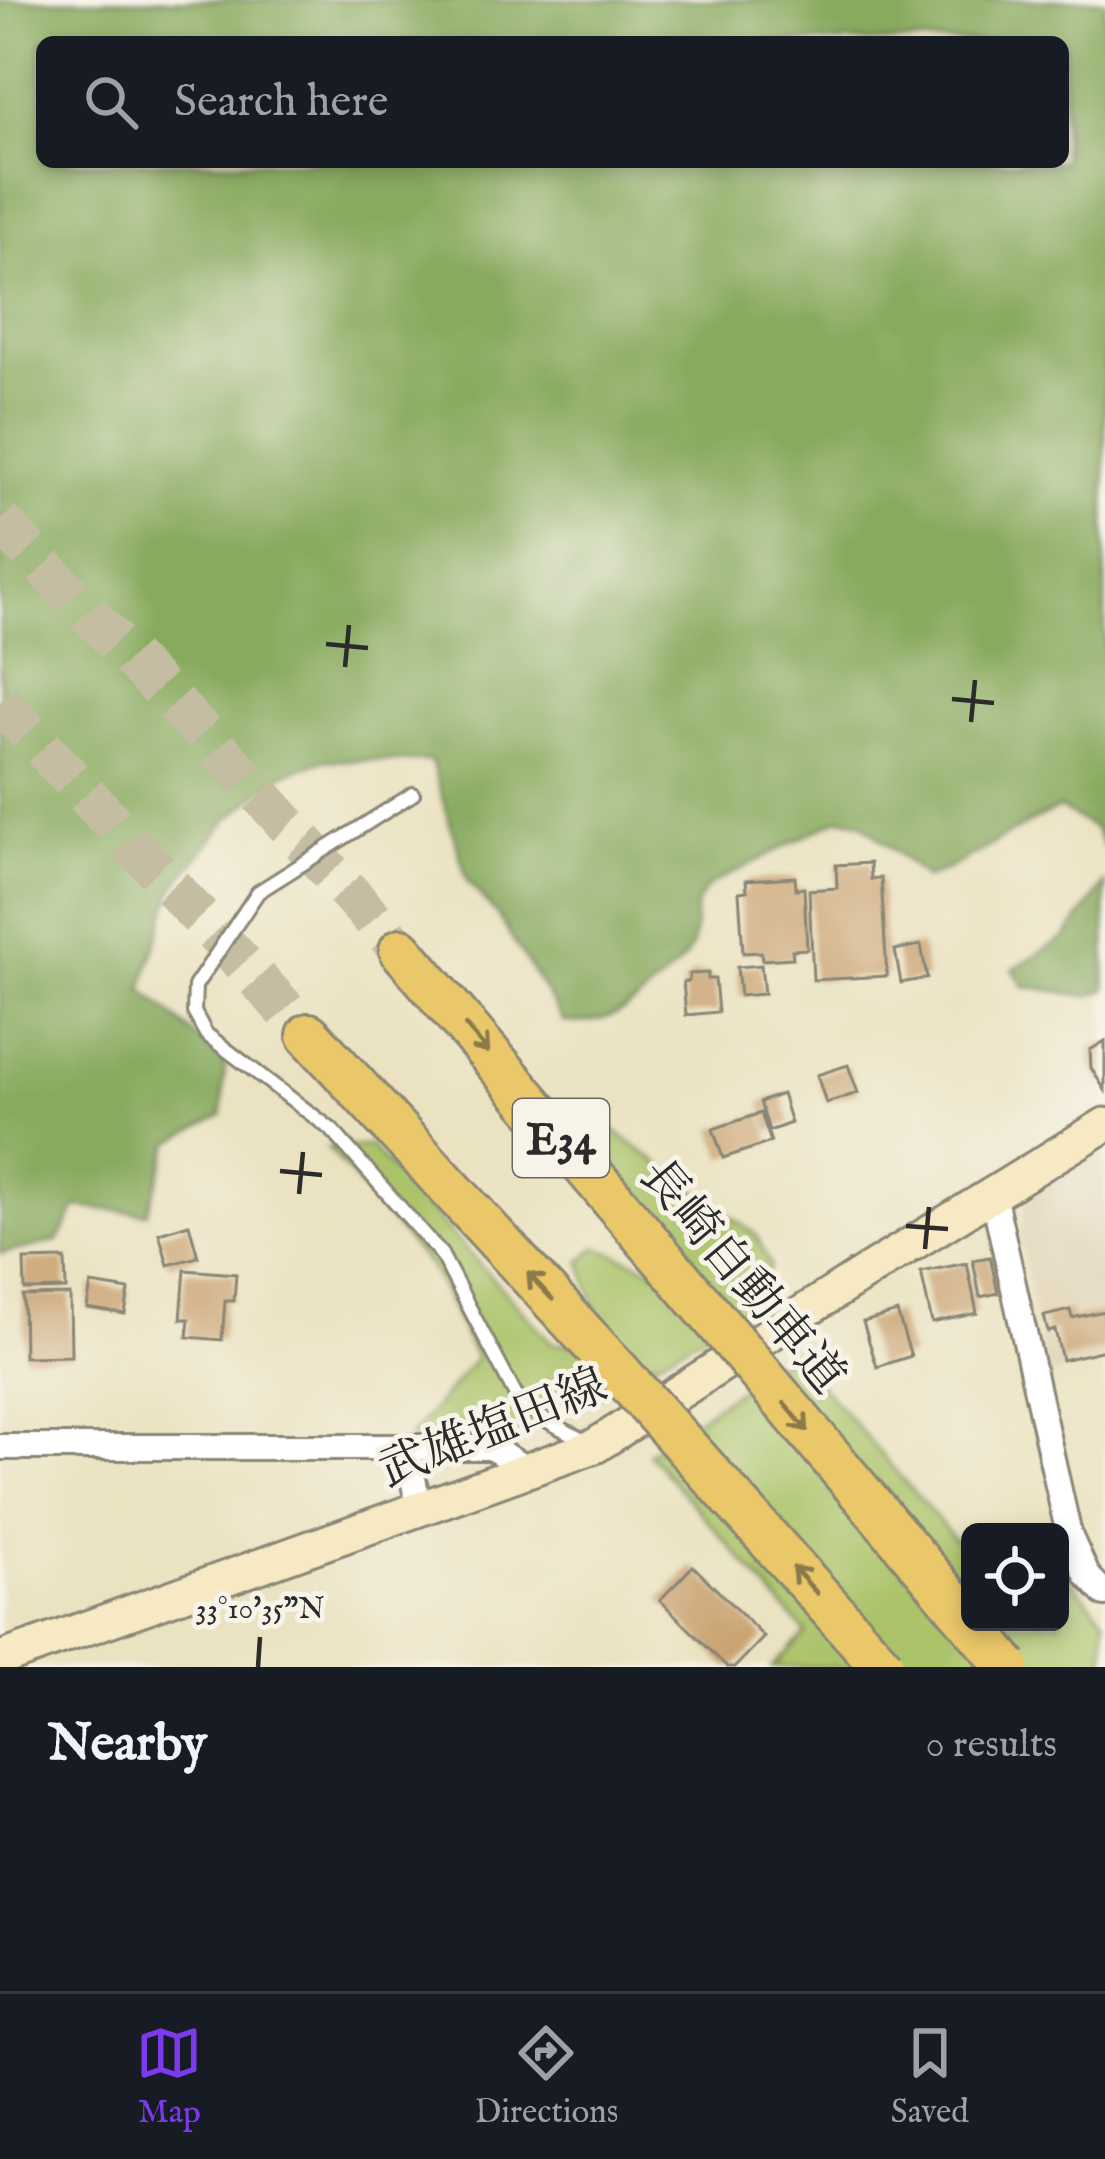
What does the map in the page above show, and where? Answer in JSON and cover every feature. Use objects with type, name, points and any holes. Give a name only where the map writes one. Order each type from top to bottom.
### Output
[{"type":"highway","name":"長崎自動車道","points":[[401,950],[1008,1667]]},
{"type":"highway","name":"E34","points":[[309,1035],[883,1667]]},
{"type":"main road","name":"武雄塩田線","points":[[0,1659],[595,1446],[1105,1125]]},
{"type":"street","points":[[993,1193],[1069,1535],[1087,1575],[1105,1594]]},
{"type":"street","points":[[0,1447],[491,1447],[529,1471]]},
{"type":"street","points":[[406,1448],[420,1510]]},
{"type":"lane","points":[[413,794],[258,892],[195,986],[194,1012],[206,1034],[332,1130],[441,1254],[516,1396],[542,1418],[595,1446]]},
{"type":"shaded area","points":[[1105,1148],[1105,1361],[1046,1375],[1021,1240],[1026,1196]]},
{"type":"green space","points":[[0,0],[1105,0],[1105,848],[1095,829],[1060,808],[926,878],[861,822],[840,818],[710,885],[698,902],[687,955],[632,1005],[596,1021],[564,1022],[498,916],[468,882],[431,761],[324,760],[281,775],[228,819],[174,887],[142,989],[225,1062],[222,1115],[171,1142],[147,1213],[76,1207],[58,1241],[0,1254]]},
{"type":"green space","points":[[1105,883],[1105,990],[1087,996],[1024,986],[1013,969],[1066,937]]},
{"type":"green space","points":[[609,1127],[757,1236],[770,1266],[753,1304],[576,1409],[503,1436],[410,1437],[476,1358],[432,1269],[328,1148],[370,1146],[552,1343],[582,1344],[599,1320],[581,1261],[597,1247],[676,1278],[693,1256],[591,1139]]},
{"type":"green space","points":[[792,1352],[961,1547],[961,1631],[1069,1631],[1069,1578],[1105,1619],[1105,1667],[772,1667],[806,1633],[648,1453]]},
{"type":"building","points":[[870,863],[871,879],[881,878],[887,976],[813,980],[809,890],[837,888],[836,865]]},
{"type":"building","points":[[795,877],[796,889],[804,888],[807,949],[792,950],[793,958],[762,960],[761,952],[743,953],[739,892],[747,891],[746,880]]},
{"type":"building","points":[[921,945],[927,978],[901,983],[895,950]]},
{"type":"building","points":[[761,965],[764,994],[740,996],[737,967]]},
{"type":"building","points":[[708,973],[708,979],[715,979],[718,1012],[686,1015],[683,982],[689,981],[689,974]]},
{"type":"building","points":[[1105,1041],[1105,1090],[1091,1068],[1090,1050]]},
{"type":"building","points":[[848,1065],[858,1093],[826,1103],[817,1075]]},
{"type":"building","points":[[782,1094],[791,1123],[769,1131],[760,1102]]},
{"type":"building","points":[[761,1113],[771,1142],[723,1158],[713,1129]]},
{"type":"building","points":[[189,1224],[198,1257],[168,1265],[159,1233]]},
{"type":"building","points":[[990,1257],[998,1293],[980,1297],[973,1260]]},
{"type":"building","points":[[65,1259],[66,1289],[25,1290],[24,1260]]},
{"type":"building","points":[[967,1263],[977,1313],[932,1323],[921,1272]]},
{"type":"building","points":[[185,1270],[236,1274],[234,1301],[225,1301],[222,1340],[187,1337],[189,1319],[181,1319]]},
{"type":"building","points":[[91,1284],[129,1290],[125,1314],[87,1308]]},
{"type":"building","points":[[70,1295],[71,1356],[24,1357],[23,1296]]},
{"type":"building","points":[[1070,1310],[1072,1318],[1104,1311],[1105,1350],[1062,1360],[1055,1330],[1048,1332],[1044,1316]]},
{"type":"building","points":[[897,1312],[911,1356],[877,1367],[863,1322]]},
{"type":"building","points":[[693,1566],[764,1637],[735,1667],[727,1667],[660,1600]]},
{"type":"tunnel","points":[[0,521],[236,768],[401,950]]},
{"type":"tunnel","points":[[0,702],[309,1035]]}]
